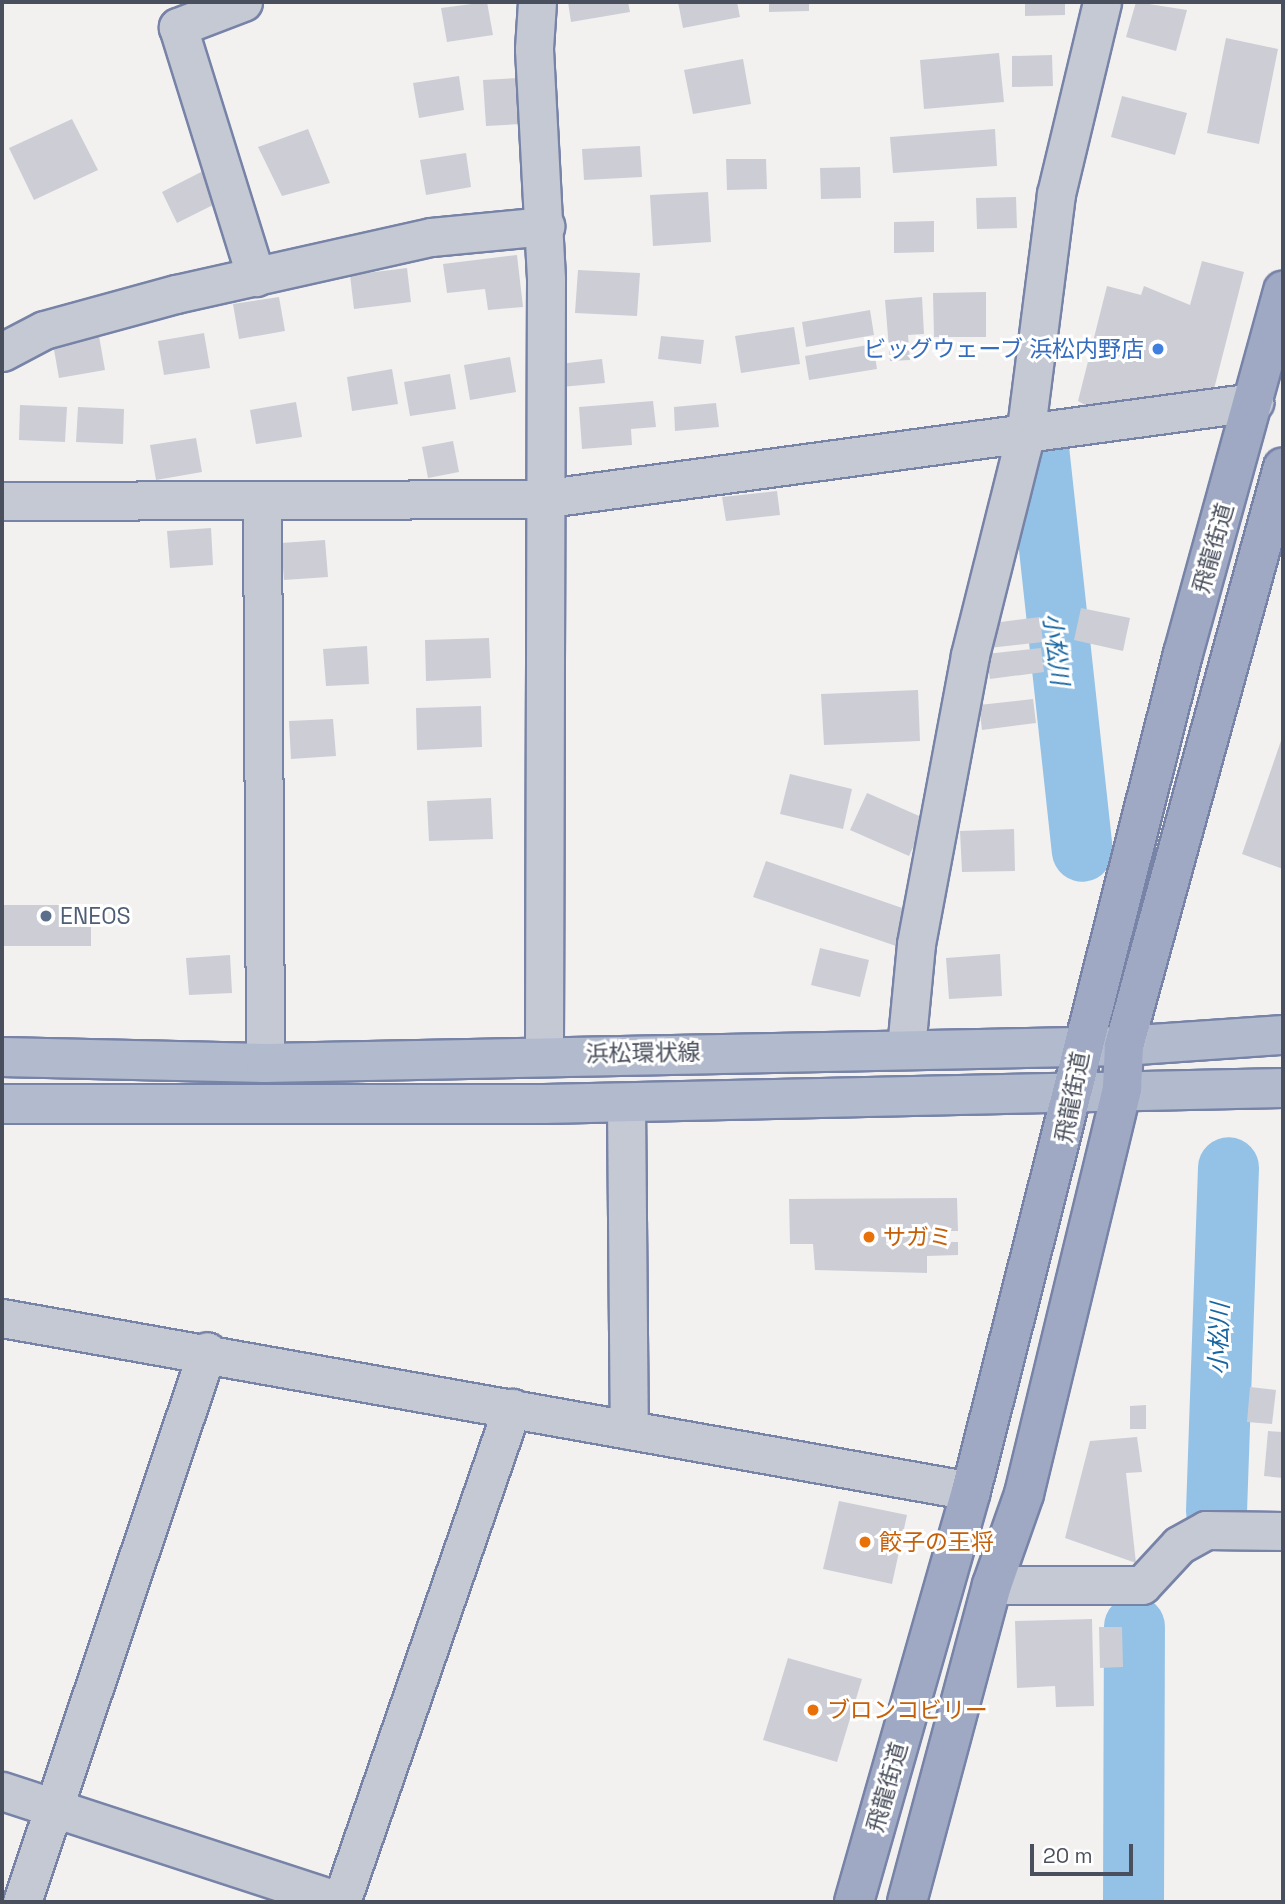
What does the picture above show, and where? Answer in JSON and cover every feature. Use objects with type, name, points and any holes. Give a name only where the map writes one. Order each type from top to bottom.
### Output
[{"type":"highway","name":"飛龍街道","points":[[854,1902],[971,1491],[1077,1091],[1083,1044],[1283,291]]},
{"type":"highway","name":"飛龍街道","points":[[907,1902],[992,1585],[1024,1494],[1122,1088],[1124,1046],[1283,467]]},
{"type":"main road","name":"浜松環状線","points":[[2,1056],[265,1063],[1083,1044],[1124,1046],[1283,1035]]},
{"type":"main road","points":[[2,1104],[626,1102],[1122,1088],[1283,1088]]},
{"type":"street","points":[[243,2],[178,27],[256,276]]},
{"type":"street","points":[[537,2],[534,49],[545,226],[541,499],[544,1055]]},
{"type":"street","points":[[906,1048],[916,944],[970,655],[1025,436],[1056,194],[1102,2]]},
{"type":"street","points":[[2,352],[44,330],[256,276],[471,230],[545,226]]},
{"type":"street","points":[[2,501],[541,499],[1025,436],[1254,402]]},
{"type":"street","points":[[262,500],[265,1063]]},
{"type":"street","points":[[626,1102],[629,1430]]},
{"type":"street","points":[[2,1318],[207,1350],[512,1409],[971,1491]]},
{"type":"street","points":[[22,1902],[207,1350]]},
{"type":"street","points":[[2,1791],[341,1902],[512,1409]]},
{"type":"street","points":[[992,1585],[1142,1585],[1178,1545],[1206,1530],[1283,1531]]},
{"type":"building","points":[[487,2],[493,35],[447,42],[441,8]]},
{"type":"building","points":[[568,2],[628,2],[630,12],[571,22]]},
{"type":"building","points":[[678,2],[737,2],[740,17],[683,28]]},
{"type":"building","points":[[769,2],[809,2],[809,11],[769,12]]},
{"type":"building","points":[[1025,2],[1065,2],[1065,15],[1025,16]]},
{"type":"building","points":[[1136,2],[1187,10],[1176,51],[1126,37]]},
{"type":"building","points":[[1226,38],[1278,49],[1259,144],[1207,133]]},
{"type":"building","points":[[999,53],[1004,102],[924,109],[920,60]]},
{"type":"building","points":[[1052,55],[1053,86],[1012,87],[1012,56]]},
{"type":"building","points":[[743,59],[751,104],[693,114],[684,70]]},
{"type":"building","points":[[459,76],[464,110],[419,118],[413,83]]},
{"type":"building","points":[[518,78],[521,124],[486,126],[483,80]]},
{"type":"building","points":[[1122,96],[1187,113],[1175,155],[1111,137]]},
{"type":"building","points":[[72,119],[98,170],[34,200],[9,148]]},
{"type":"building","points":[[308,129],[330,183],[282,196],[258,147]]},
{"type":"building","points":[[995,129],[997,166],[893,173],[890,137]]},
{"type":"building","points":[[640,146],[642,177],[584,180],[582,149]]},
{"type":"building","points":[[466,153],[471,187],[426,195],[420,160]]},
{"type":"building","points":[[726,159],[766,159],[767,189],[727,190]]},
{"type":"building","points":[[860,167],[861,198],[821,199],[820,168]]},
{"type":"building","points":[[203,171],[219,202],[177,223],[162,192]]},
{"type":"building","points":[[708,192],[711,242],[653,246],[650,195]]},
{"type":"building","points":[[1016,197],[1017,228],[977,229],[976,198]]},
{"type":"building","points":[[934,221],[934,252],[894,253],[894,222]]},
{"type":"building","points":[[517,255],[523,307],[488,310],[485,289],[447,293],[443,264]]},
{"type":"building","name":"ビッグウェーブ 浜松内野店","points":[[1202,261],[1244,272],[1213,393],[1085,405],[1078,401],[1107,286],[1141,295],[1144,286],[1190,305]]},
{"type":"building","points":[[407,268],[411,302],[354,309],[350,275]]},
{"type":"building","points":[[578,270],[640,273],[637,316],[575,313]]},
{"type":"building","points":[[986,292],[986,337],[934,337],[933,293]]},
{"type":"building","points":[[279,297],[285,331],[239,339],[233,304]]},
{"type":"building","points":[[922,297],[924,334],[908,335],[910,360],[890,361],[885,300]]},
{"type":"building","points":[[870,310],[874,335],[806,347],[802,322]]},
{"type":"building","points":[[794,327],[800,364],[741,373],[735,336]]},
{"type":"building","points":[[204,333],[210,368],[164,375],[158,341]]},
{"type":"building","points":[[99,336],[105,370],[59,378],[53,344]]},
{"type":"building","points":[[661,336],[704,340],[701,364],[658,359]]},
{"type":"building","points":[[873,344],[877,369],[809,380],[805,356]]},
{"type":"building","points":[[510,357],[516,392],[470,400],[464,365]]},
{"type":"building","points":[[602,359],[605,383],[561,387],[559,364]]},
{"type":"building","points":[[392,369],[398,404],[352,411],[347,377]]},
{"type":"building","points":[[450,374],[456,409],[410,416],[404,382]]},
{"type":"building","points":[[653,401],[656,427],[631,429],[632,445],[582,449],[579,407]]},
{"type":"building","points":[[296,402],[302,437],[256,444],[250,410]]},
{"type":"building","points":[[716,403],[719,427],[675,431],[674,407]]},
{"type":"building","points":[[20,405],[67,407],[65,442],[19,440]]},
{"type":"building","points":[[78,407],[124,409],[123,444],[76,442]]},
{"type":"building","points":[[196,438],[202,472],[156,480],[150,445]]},
{"type":"building","points":[[453,441],[459,472],[428,478],[422,447]]},
{"type":"building","points":[[777,491],[780,515],[726,521],[722,497]]},
{"type":"building","points":[[211,528],[213,565],[170,568],[167,531]]},
{"type":"building","points":[[325,540],[328,577],[284,580],[281,543]]},
{"type":"building","points":[[1081,608],[1130,618],[1123,651],[1074,640]]},
{"type":"building","points":[[1040,617],[1043,642],[989,648],[985,624]]},
{"type":"building","points":[[489,638],[491,678],[426,681],[425,640]]},
{"type":"building","points":[[367,646],[369,684],[326,686],[323,649]]},
{"type":"building","points":[[1041,648],[1044,672],[990,679],[986,654]]},
{"type":"building","points":[[918,690],[920,741],[824,745],[821,694]]},
{"type":"building","points":[[1033,699],[1036,723],[982,730],[979,705]]},
{"type":"building","points":[[481,706],[482,747],[417,750],[416,708]]},
{"type":"building","points":[[333,719],[336,756],[291,759],[289,721]]},
{"type":"building","points":[[1283,735],[1283,869],[1242,854]]},
{"type":"building","points":[[790,774],[852,789],[843,829],[780,814]]},
{"type":"building","points":[[867,793],[926,819],[909,856],[850,830]]},
{"type":"building","points":[[491,798],[493,839],[429,841],[427,801]]},
{"type":"building","points":[[1014,829],[1015,871],[962,872],[960,831]]},
{"type":"building","points":[[766,861],[908,910],[896,946],[753,897]]},
{"type":"building","name":"ENEOS","points":[[2,905],[91,905],[91,946],[2,946]]},
{"type":"building","points":[[820,948],[869,960],[860,997],[811,985]]},
{"type":"building","points":[[1000,954],[1002,996],[949,999],[946,958]]},
{"type":"building","points":[[230,955],[232,993],[189,995],[186,958]]},
{"type":"building","name":"サガミ","points":[[957,1198],[958,1231],[948,1231],[947,1242],[958,1242],[958,1255],[927,1256],[927,1273],[815,1270],[813,1244],[790,1244],[789,1199]]},
{"type":"building","points":[[1250,1387],[1276,1390],[1272,1424],[1247,1422]]},
{"type":"building","points":[[1146,1405],[1146,1429],[1130,1429],[1130,1406]]},
{"type":"building","points":[[1268,1431],[1283,1432],[1283,1478],[1264,1476]]},
{"type":"building","points":[[1137,1437],[1142,1472],[1126,1473],[1136,1563],[1065,1538],[1090,1441]]},
{"type":"building","name":"餃子の王将","points":[[839,1501],[907,1515],[892,1584],[823,1569]]},
{"type":"building","points":[[1092,1619],[1094,1706],[1056,1707],[1055,1686],[1017,1688],[1015,1621]]},
{"type":"building","points":[[1099,1627],[1122,1627],[1123,1667],[1100,1668]]},
{"type":"building","name":"ブロンコビリー","points":[[788,1658],[862,1679],[837,1762],[763,1740]]},
{"type":"waterway","name":"小松川","points":[[1038,447],[1082,851]]},
{"type":"waterway","name":"小松川","points":[[1216,1511],[1228,1167]]},
{"type":"waterway","name":"小松川","points":[[1133,1902],[1134,1626]]},
{"type":"place","name":"ビッグウェーブ 浜松内野店","points":[[1158,349]]},
{"type":"place","name":"ENEOS","points":[[46,916]]},
{"type":"place","name":"サガミ","points":[[869,1237]]},
{"type":"place","name":"餃子の王将","points":[[865,1542]]},
{"type":"place","name":"ブロンコビリー","points":[[813,1710]]}]
